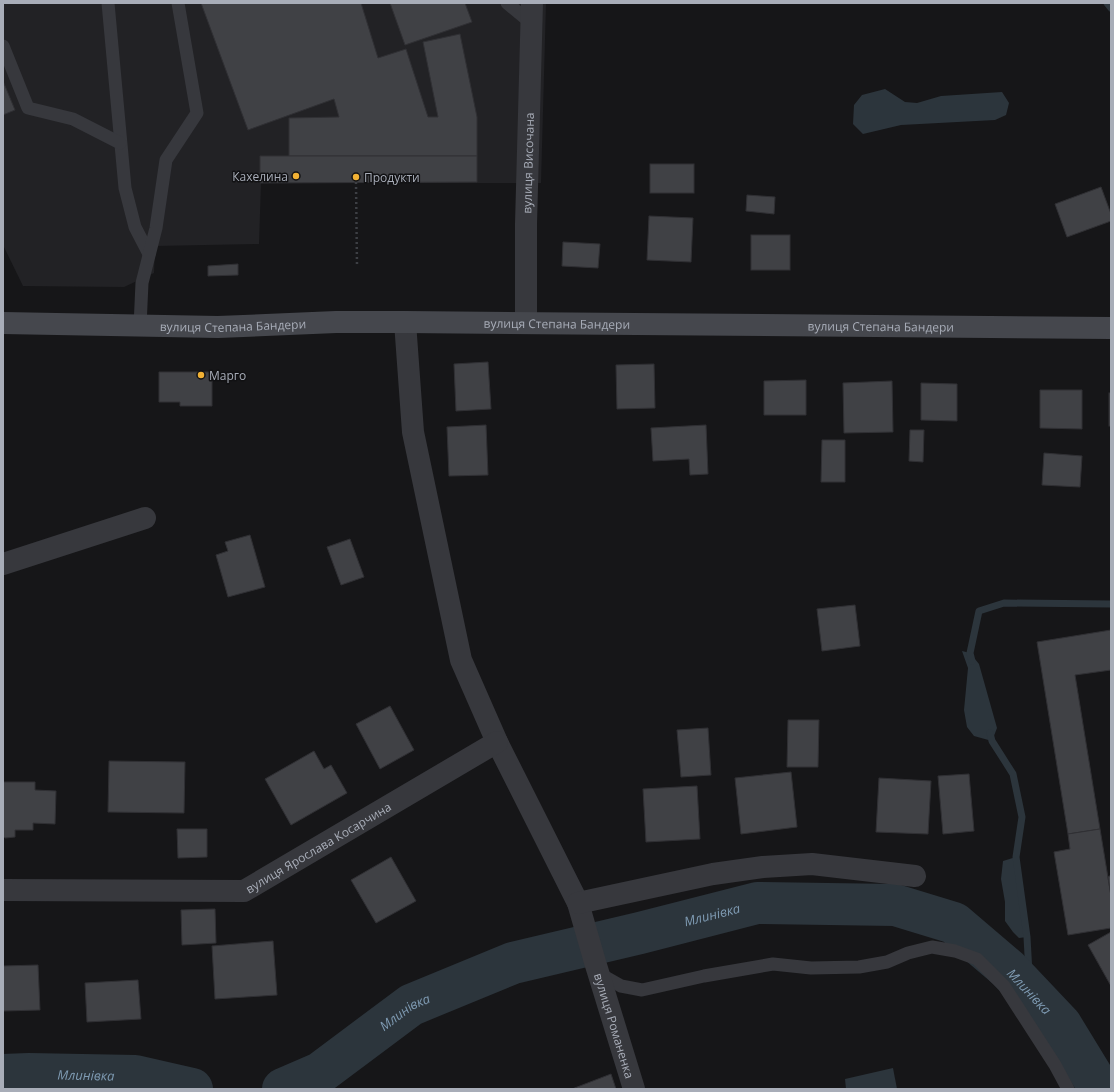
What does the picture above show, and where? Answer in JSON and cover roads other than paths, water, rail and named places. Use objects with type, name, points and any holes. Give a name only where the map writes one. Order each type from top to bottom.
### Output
[{"type":"main road","name":"вулиця Степана Бандери","points":[[3,323],[218,327],[336,322],[405,322],[1111,328]]},
{"type":"street","name":"вулиця Височана","points":[[526,323],[526,224],[531,13]]},
{"type":"street","name":"вулиця Романенка","points":[[405,322],[413,432],[461,660],[497,742],[581,912],[596,967],[634,1089]]},
{"type":"street","points":[[3,564],[145,518]]},
{"type":"street","name":"вулиця Ярослава Косарчина","points":[[3,890],[244,891],[497,742]]},
{"type":"street","points":[[581,912],[713,874],[763,867],[812,864],[915,876]]},
{"type":"lane","points":[[108,3],[125,188],[135,227],[149,254]]},
{"type":"lane","points":[[140,326],[142,284],[156,228],[166,160],[197,113],[178,3]]},
{"type":"lane","points":[[507,3],[531,13]]},
{"type":"lane","points":[[3,46],[28,108],[73,119],[120,143]]},
{"type":"lane","points":[[596,967],[621,986],[642,990],[704,976],[773,964],[811,968],[859,967],[887,962],[908,953],[932,947],[955,951],[977,959],[1004,986],[1055,1065],[1068,1089]]},
{"type":"waterway","points":[[1107,3],[1111,8]]},
{"type":"waterway","points":[[972,661],[970,653],[979,611],[1004,603],[1111,604]]},
{"type":"waterway","points":[[990,733],[992,741],[1013,774],[1022,817],[1016,857],[1027,937],[1030,992]]},
{"type":"waterway","name":"Млинівка","points":[[283,1089],[320,1073],[411,1005],[513,963],[757,903],[895,905],[954,923],[1008,969],[1061,1025],[1100,1089]]},
{"type":"waterway","name":"Млинівка","points":[[3,1075],[135,1076],[192,1089]]},
{"type":"place","name":"Кахелина","points":[[296,176]]},
{"type":"place","name":"Продукти","points":[[356,177]]},
{"type":"place","name":"Марго","points":[[201,375]]}]
